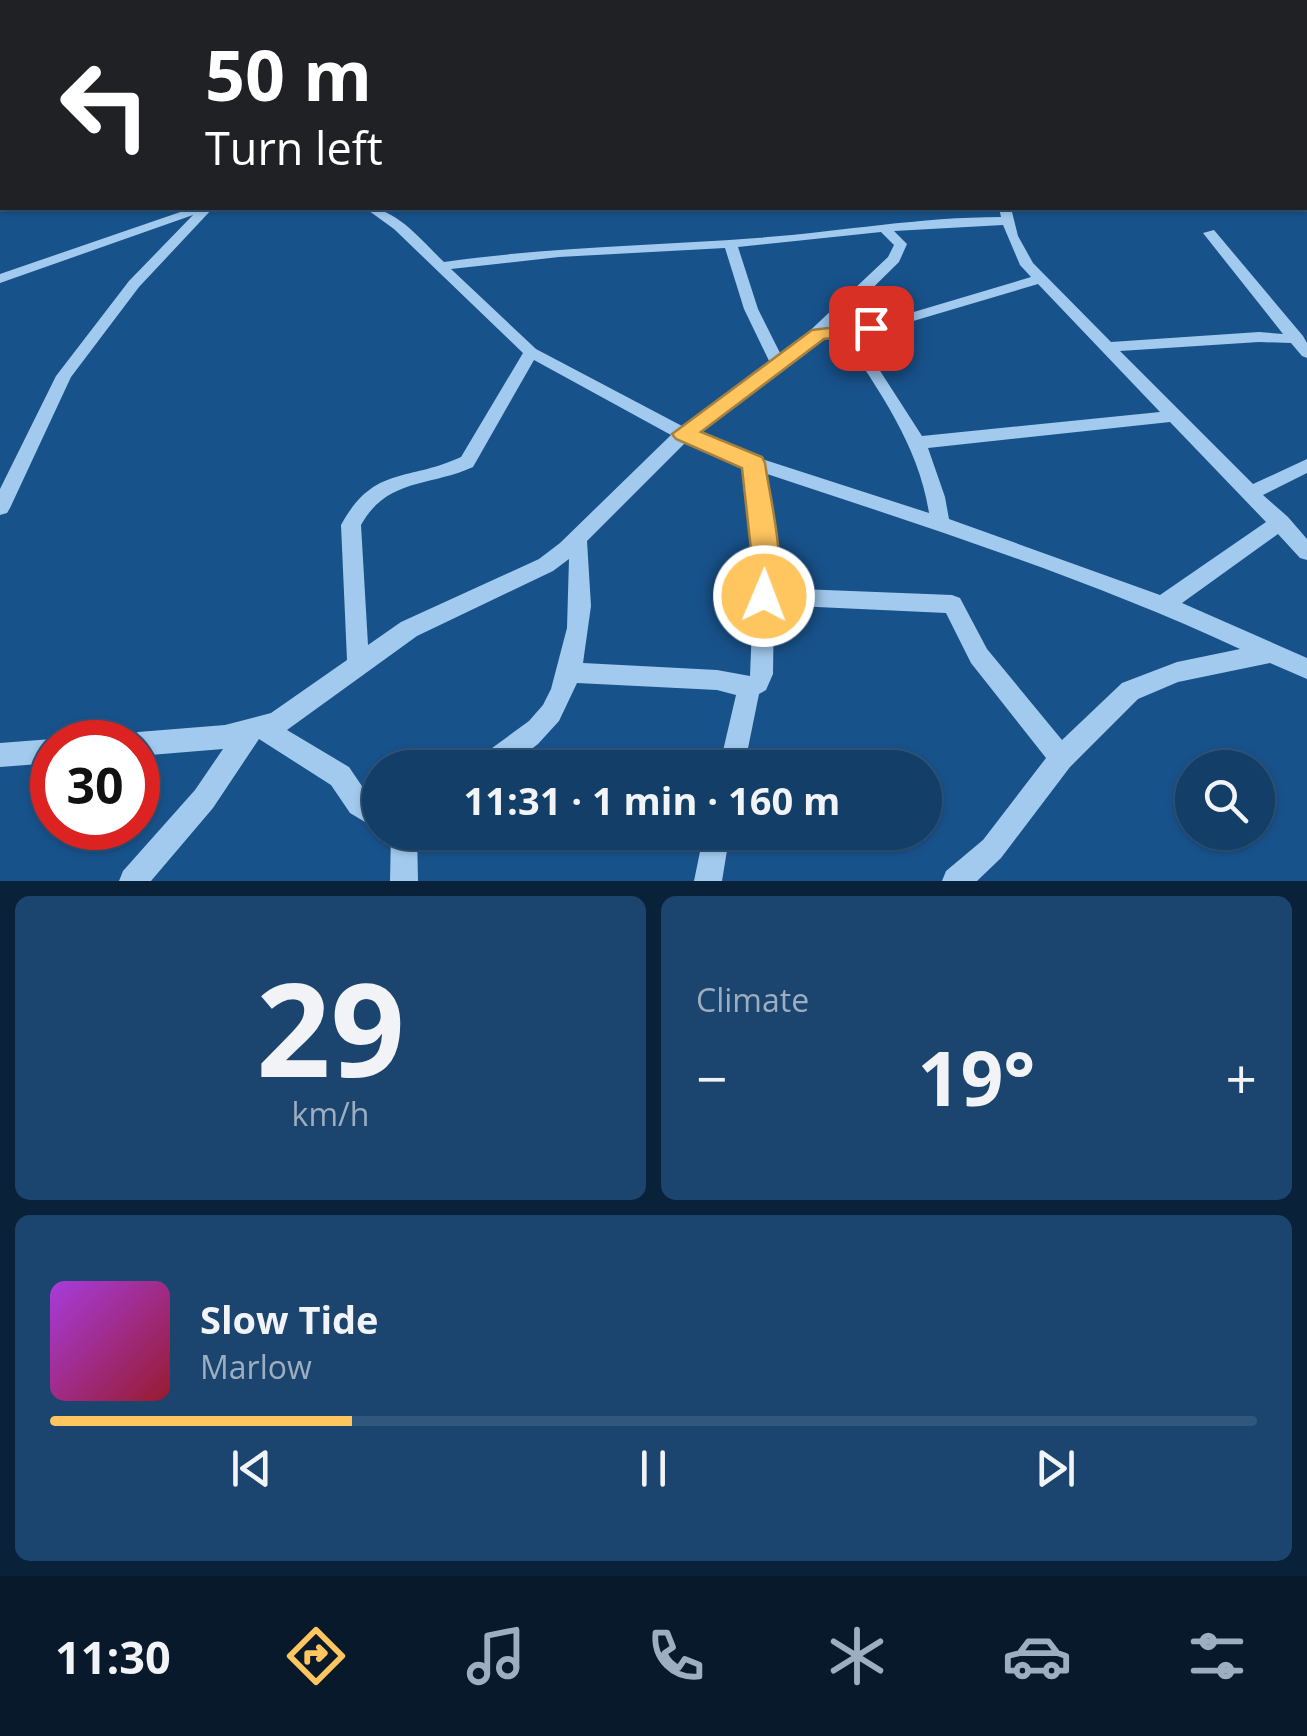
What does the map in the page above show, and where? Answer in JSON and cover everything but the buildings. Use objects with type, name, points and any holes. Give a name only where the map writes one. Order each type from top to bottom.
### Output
[{"type":"street","points":[[0,278],[186,210]]},
{"type":"street","points":[[0,508],[64,376],[134,284],[204,210]]},
{"type":"street","points":[[373,210],[442,266],[532,352],[684,434],[754,463],[940,524],[1162,605],[1307,669]]},
{"type":"street","points":[[442,266],[532,254],[730,244],[1006,214],[1018,249],[1040,279],[1307,552]]},
{"type":"street","points":[[160,742],[256,731],[297,712],[358,663],[409,629],[546,565],[577,540],[684,434],[819,334],[900,252],[901,244],[884,228]]},
{"type":"street","points":[[1209,233],[1303,346]]},
{"type":"street","points":[[730,244],[751,309],[779,366]]},
{"type":"street","points":[[819,334],[848,332],[1040,279]]},
{"type":"street","points":[[848,332],[917,443],[938,496],[940,524]]},
{"type":"street","points":[[1107,347],[1259,336],[1303,346]]},
{"type":"street","points":[[358,663],[351,525],[359,508],[368,495],[392,484],[453,470],[467,462],[532,352]]},
{"type":"street","points":[[917,443],[1175,416]]},
{"type":"street","points":[[566,672],[717,680],[749,687],[758,683],[762,674],[764,550],[754,463]]},
{"type":"street","points":[[1252,493],[1307,465]]},
{"type":"street","points":[[1162,605],[1281,522]]},
{"type":"street","points":[[508,750],[550,715],[566,672],[580,620],[583,580],[577,540]]},
{"type":"street","points":[[764,596],[952,604],[979,656],[1061,758]]},
{"type":"street","points":[[956,881],[992,849],[1061,758],[1130,691],[1177,672],[1274,652]]},
{"type":"street","points":[[735,750],[749,687]]},
{"type":"street","points":[[256,731],[340,776],[362,806]]},
{"type":"street","points":[[133,881],[256,731]]},
{"type":"street","points":[[0,755],[30,753]]},
{"type":"street","points":[[404,881],[406,850]]},
{"type":"street","points":[[708,881],[714,850]]},
{"type":"route","points":[[764,596],[764,550],[754,463],[684,434],[819,334],[871,328]]}]
